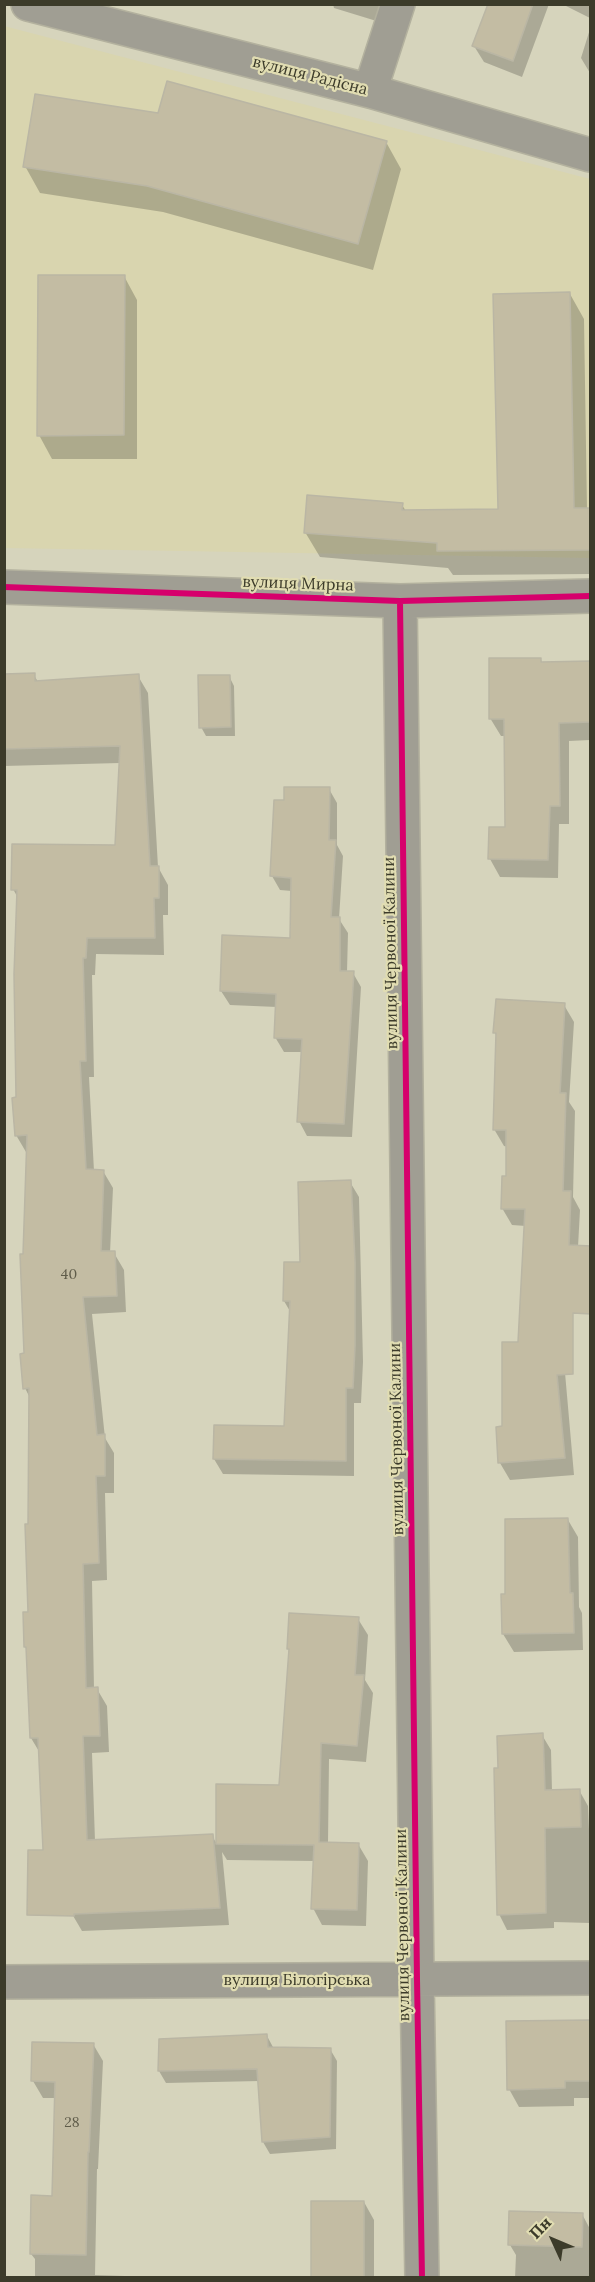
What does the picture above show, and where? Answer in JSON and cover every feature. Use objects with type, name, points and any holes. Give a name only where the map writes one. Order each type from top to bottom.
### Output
[{"type":"street","name":"вулиця Радісна","points":[[28,4],[370,91],[591,155]]},
{"type":"street","points":[[370,91],[398,4]]},
{"type":"street","name":"вулиця Мирна","points":[[4,587],[400,601],[591,596]]},
{"type":"street","name":"вулиця Червоної Калини","points":[[400,601],[422,2277]]},
{"type":"street","name":"вулиця Білогірська","points":[[4,1982],[591,1978]]},
{"type":"shaded area","points":[[4,26],[590,179],[590,558],[5,548]]},
{"type":"building","points":[[488,4],[533,4],[513,61],[472,46]]},
{"type":"building","points":[[167,81],[387,141],[358,244],[147,186],[23,167],[35,94],[158,113]]},
{"type":"building","points":[[38,275],[125,275],[124,435],[37,436]]},
{"type":"building","points":[[570,292],[574,508],[591,508],[591,550],[437,551],[437,543],[304,533],[307,495],[403,503],[402,510],[498,509],[493,294]]},
{"type":"building","points":[[489,658],[541,658],[541,662],[591,661],[591,722],[559,723],[560,806],[550,806],[548,860],[488,859],[489,827],[505,827],[504,719],[489,719]]},
{"type":"building","points":[[35,673],[35,681],[139,674],[150,866],[159,866],[159,898],[154,898],[155,938],[87,938],[86,958],[83,958],[86,1061],[80,1061],[86,1169],[104,1170],[101,1251],[115,1251],[117,1296],[83,1297],[97,1435],[105,1434],[105,1476],[96,1476],[99,1563],[83,1564],[86,1688],[98,1687],[100,1736],[83,1736],[87,1840],[213,1834],[220,1908],[74,1914],[74,1916],[27,1915],[28,1850],[43,1850],[38,1738],[30,1738],[26,1647],[24,1647],[23,1612],[28,1612],[25,1524],[28,1524],[29,1388],[23,1389],[20,1354],[24,1353],[20,1254],[23,1254],[27,1135],[15,1136],[12,1098],[16,1097],[14,974],[17,890],[11,890],[12,844],[115,845],[120,746],[4,749],[4,674]]},
{"type":"building","points":[[198,675],[230,675],[231,727],[199,728]]},
{"type":"building","points":[[284,787],[330,787],[329,840],[336,840],[331,917],[340,917],[340,971],[354,971],[344,1124],[297,1122],[302,1039],[274,1038],[276,994],[220,991],[222,935],[290,938],[291,878],[270,876],[274,800],[284,800]]},
{"type":"building","points":[[496,999],[565,1003],[560,1093],[566,1093],[563,1191],[571,1191],[569,1245],[591,1246],[591,1314],[573,1313],[573,1374],[557,1375],[565,1458],[498,1463],[496,1427],[502,1426],[502,1342],[518,1342],[525,1209],[501,1209],[502,1176],[506,1176],[506,1130],[493,1130],[496,1033],[493,1033]]},
{"type":"building","points":[[351,1180],[355,1262],[355,1346],[353,1388],[346,1388],[346,1461],[213,1459],[214,1425],[284,1426],[290,1301],[283,1301],[284,1262],[300,1262],[298,1182]]},
{"type":"building","points":[[568,1518],[570,1593],[573,1593],[574,1633],[502,1634],[501,1594],[505,1594],[505,1519]]},
{"type":"building","points":[[289,1613],[359,1617],[355,1675],[364,1675],[357,1746],[321,1743],[319,1842],[359,1843],[357,1910],[311,1909],[314,1845],[216,1844],[216,1784],[279,1785],[289,1649],[287,1649]]},
{"type":"building","points":[[543,1733],[545,1790],[580,1789],[581,1827],[545,1828],[546,1913],[497,1915],[494,1768],[498,1768],[497,1736]]},
{"type":"building","points":[[591,2020],[591,2081],[565,2081],[565,2088],[507,2090],[506,2021]]},
{"type":"building","points":[[267,2034],[268,2047],[331,2048],[330,2137],[262,2142],[257,2069],[158,2071],[159,2039]]},
{"type":"building","points":[[32,2042],[94,2043],[88,2152],[86,2255],[30,2254],[31,2195],[52,2196],[55,2082],[31,2081]]},
{"type":"building","points":[[311,2201],[364,2201],[364,2277],[311,2277]]},
{"type":"building","points":[[509,2211],[583,2213],[582,2247],[508,2245]]},
{"type":"cycle path","points":[[4,587],[400,601],[590,596]]},
{"type":"cycle path","points":[[400,601],[422,2278]]}]
